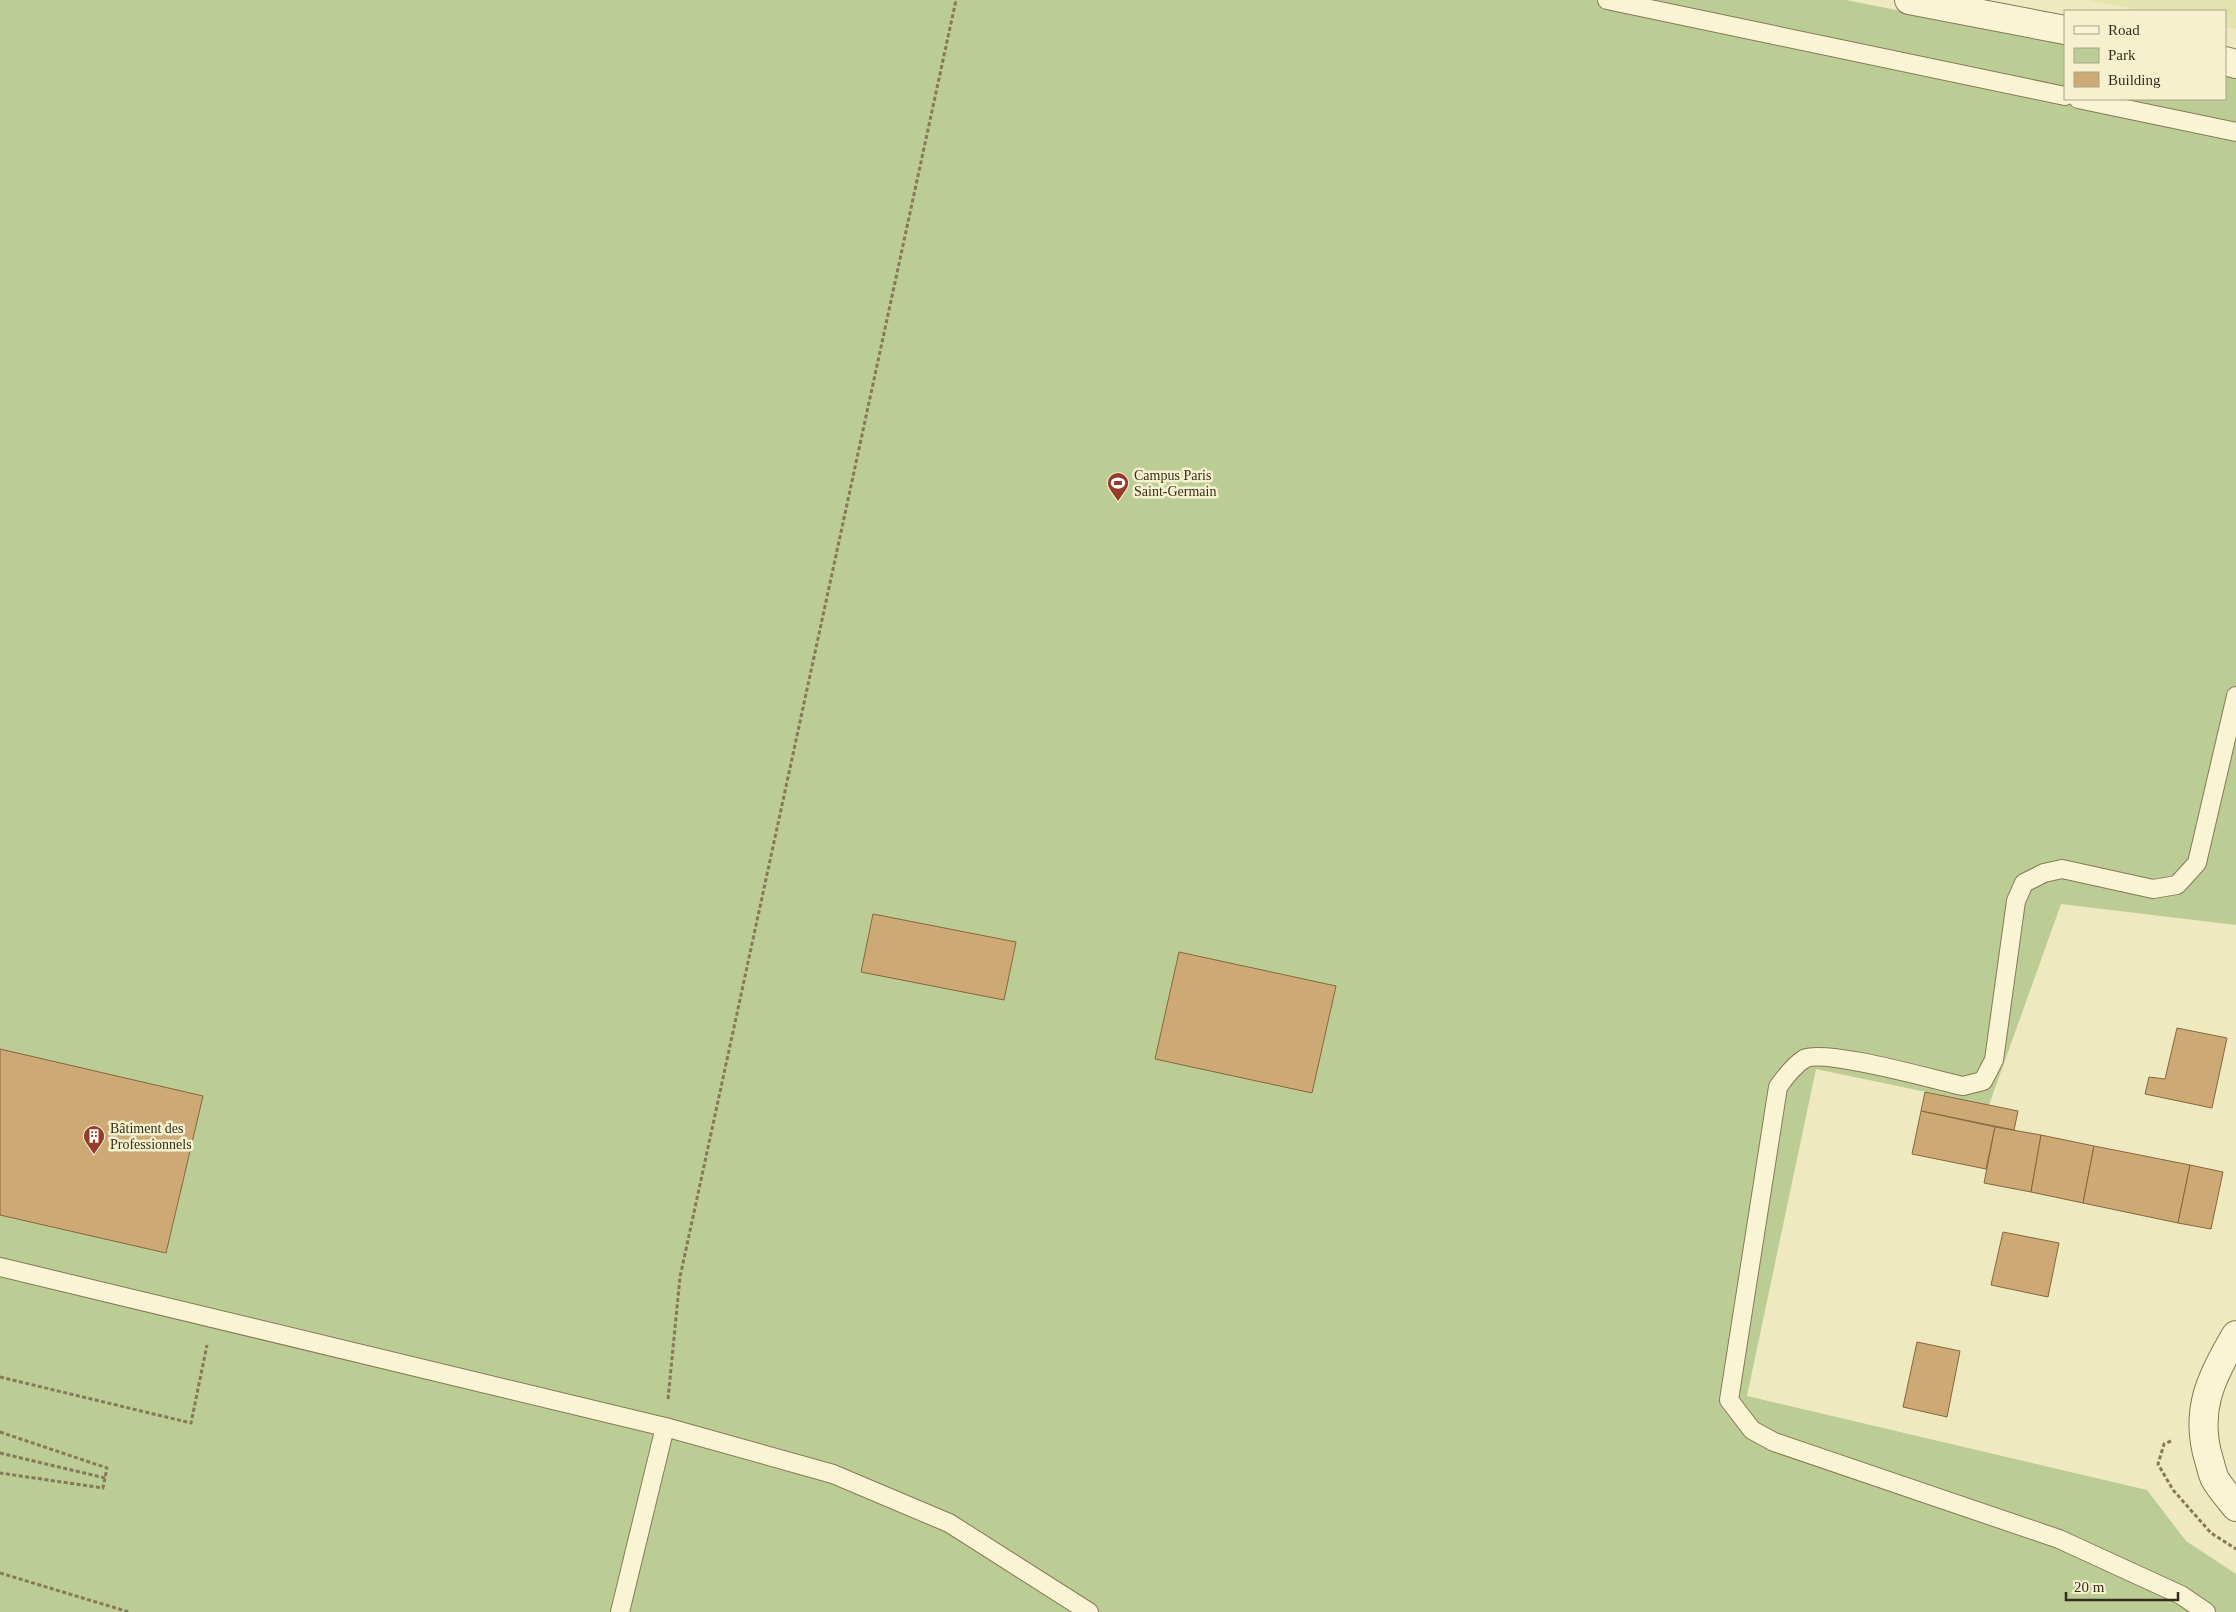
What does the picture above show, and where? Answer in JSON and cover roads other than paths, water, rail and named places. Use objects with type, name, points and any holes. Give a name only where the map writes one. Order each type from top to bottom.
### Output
[{"type":"street","points":[[1910,0],[2064,30]]},
{"type":"street","points":[[2236,1336],[2216,1369],[2205,1398],[2203,1425],[2204,1445],[2215,1478],[2236,1507]]},
{"type":"lane","points":[[1607,0],[2064,96]]},
{"type":"lane","points":[[2083,100],[2236,132]]},
{"type":"lane","points":[[2206,1612],[2181,1595],[2059,1539],[1774,1442],[1752,1430],[1730,1400],[1778,1087],[1788,1072],[1805,1058],[1830,1056],[1963,1086],[1983,1081],[1994,1060],[2016,901],[2024,883],[2044,873],[2062,869],[2152,889],[2177,885],[2196,863],[2236,696]]},
{"type":"lane","points":[[0,1267],[665,1426],[833,1474],[949,1523],[1089,1612]]},
{"type":"lane","points":[[620,1612],[665,1426]]},
{"type":"place","name":"Campus Paris Saint-Germain","points":[[1118,502]]},
{"type":"place","name":"Bâtiment des Professionnels","points":[[94,1155]]}]
